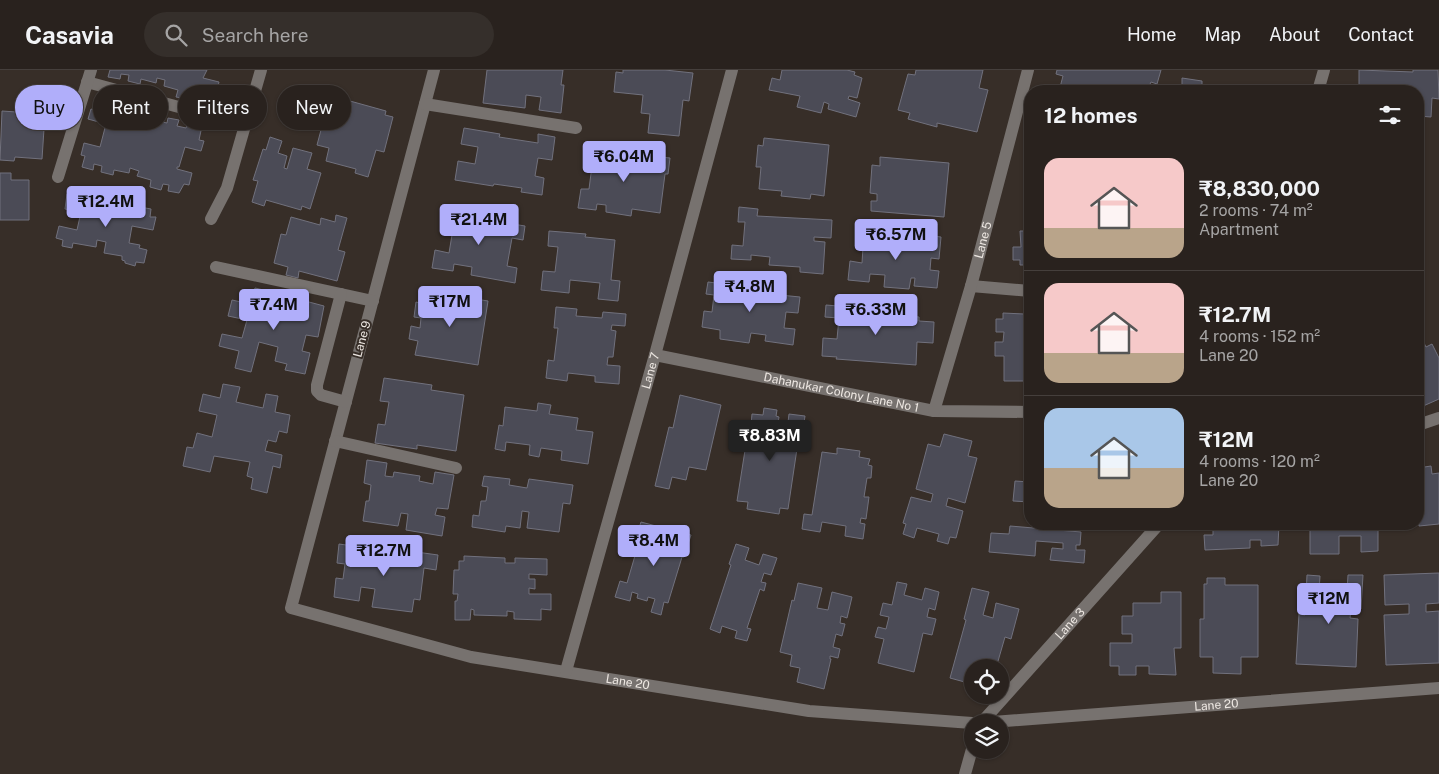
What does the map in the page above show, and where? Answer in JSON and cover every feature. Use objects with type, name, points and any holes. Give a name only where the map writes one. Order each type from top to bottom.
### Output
[{"type":"street","points":[[211,219],[227,188],[261,70]]},
{"type":"street","name":"Lane 9","points":[[291,608],[434,70]]},
{"type":"street","name":"Lane 7","points":[[566,671],[655,355],[732,70]]},
{"type":"street","name":"Lane 5","points":[[1024,85],[1028,70]]},
{"type":"street","points":[[1320,85],[1324,70]]},
{"type":"street","points":[[58,177],[89,76],[178,105]]},
{"type":"street","name":"Lane 5","points":[[934,410],[971,286],[1024,85]]},
{"type":"street","points":[[425,104],[576,128]]},
{"type":"street","points":[[216,267],[372,301]]},
{"type":"street","points":[[971,286],[1024,290]]},
{"type":"street","points":[[341,294],[317,391],[322,395],[346,402]]},
{"type":"street","name":"Dahanukar Colony Lane No 1","points":[[655,355],[934,410],[1024,412]]},
{"type":"street","points":[[1424,423],[1439,418]]},
{"type":"street","points":[[335,441],[456,468]]},
{"type":"street","name":"Lane 3","points":[[989,714],[1154,530]]},
{"type":"street","name":"Lane 20","points":[[291,608],[471,657],[809,711],[964,722]]},
{"type":"street","name":"Lane 20","points":[[1009,721],[1439,688]]},
{"type":"street","points":[[965,774],[969,759]]},
{"type":"building","points":[[110,70],[207,70],[203,78],[219,82],[218,85],[178,85],[178,90],[164,85],[165,80],[157,78],[156,83],[141,79],[140,84],[128,81],[129,75],[121,74],[120,79],[108,77]]},
{"type":"building","points":[[487,70],[563,70],[561,85],[564,85],[561,113],[539,110],[541,97],[526,95],[525,108],[483,103]]},
{"type":"building","points":[[623,70],[665,70],[693,73],[689,101],[683,100],[679,136],[648,133],[650,114],[641,113],[643,95],[614,92],[616,72],[623,73]]},
{"type":"building","points":[[782,70],[847,70],[855,72],[854,75],[862,78],[857,98],[849,96],[848,99],[860,103],[856,117],[828,109],[829,104],[824,102],[821,113],[797,107],[800,96],[769,90],[772,78],[780,80]]},
{"type":"building","points":[[916,70],[983,70],[979,88],[988,90],[977,132],[937,123],[937,127],[908,119],[910,113],[898,110],[908,74],[915,75]]},
{"type":"building","points":[[1057,70],[1161,70],[1157,84],[1151,82],[1150,85],[1061,85],[1063,76],[1056,74]]},
{"type":"building","points":[[1359,70],[1413,72],[1413,70],[1438,70],[1439,99],[1432,98],[1431,117],[1424,116],[1424,85],[1359,85]]},
{"type":"building","points":[[1182,78],[1202,81],[1202,85],[1182,85]]},
{"type":"building","points":[[351,101],[386,111],[385,115],[393,117],[384,152],[376,150],[368,177],[355,173],[356,169],[326,161],[329,148],[317,145],[321,130],[351,130]]},
{"type":"building","points":[[91,109],[93,110],[93,120],[88,119]]},
{"type":"building","points":[[2,111],[15,112],[15,130],[44,130],[42,159],[15,157],[14,161],[0,160]]},
{"type":"building","points":[[168,118],[178,120],[178,130],[201,130],[199,140],[204,141],[201,151],[185,147],[177,169],[192,173],[189,185],[184,184],[179,193],[168,191],[169,185],[163,184],[161,190],[150,187],[151,180],[137,176],[139,171],[130,168],[129,173],[114,170],[113,175],[101,172],[102,166],[94,164],[93,170],[82,167],[85,156],[81,155],[84,143],[100,147],[104,130],[168,130]]},
{"type":"building","points":[[464,128],[500,134],[499,137],[538,143],[538,134],[555,137],[552,160],[538,158],[535,176],[544,178],[542,195],[521,192],[522,188],[455,180],[458,161],[475,164],[478,147],[461,144]]},
{"type":"building","points":[[270,137],[282,141],[278,153],[287,156],[284,168],[287,169],[293,148],[312,153],[307,169],[321,173],[310,209],[302,206],[301,210],[266,200],[264,206],[252,202],[258,181],[253,180],[263,149],[266,150]]},
{"type":"building","points":[[764,138],[829,145],[824,196],[811,194],[810,199],[781,196],[782,191],[759,189],[761,167],[756,167],[758,145],[763,146]]},
{"type":"building","points":[[588,145],[612,148],[610,157],[650,162],[651,156],[670,158],[668,174],[665,174],[660,213],[632,209],[631,216],[606,212],[606,205],[597,204],[596,210],[578,208],[581,189],[589,189],[592,166],[586,165]]},
{"type":"building","points":[[880,157],[949,163],[944,217],[871,211],[871,201],[877,201],[877,194],[870,193],[872,165],[880,166]]},
{"type":"building","points":[[0,173],[11,173],[11,180],[29,180],[29,220],[0,220]]},
{"type":"building","points":[[75,191],[87,193],[86,198],[97,200],[96,206],[128,213],[129,209],[139,211],[140,207],[151,209],[150,217],[156,217],[153,230],[132,226],[129,243],[140,245],[139,248],[147,250],[144,263],[136,262],[135,266],[125,263],[122,260],[122,256],[104,253],[106,242],[97,240],[96,247],[73,243],[72,248],[62,246],[63,240],[56,238],[59,226],[77,230],[81,212],[65,209],[67,194],[74,196]]},
{"type":"building","points":[[739,207],[758,209],[757,216],[832,220],[831,238],[814,237],[814,241],[825,242],[823,274],[800,272],[800,267],[769,265],[770,257],[751,255],[751,260],[731,259],[732,245],[743,246],[745,222],[738,222]]},
{"type":"building","points":[[444,209],[465,213],[464,216],[472,217],[472,213],[489,215],[488,220],[525,226],[523,240],[512,238],[507,266],[517,268],[515,283],[471,275],[472,267],[454,264],[453,271],[432,268],[435,250],[449,253],[453,229],[441,227]]},
{"type":"building","points":[[336,215],[347,218],[338,250],[345,252],[337,281],[299,271],[298,278],[286,275],[288,267],[274,263],[281,234],[286,235],[291,217],[320,225],[321,218],[335,222]]},
{"type":"building","points":[[860,228],[880,230],[879,239],[924,243],[925,235],[941,237],[939,259],[931,258],[930,270],[939,271],[937,288],[914,286],[915,278],[911,278],[909,289],[884,287],[885,275],[870,274],[869,282],[848,280],[850,261],[862,263],[863,247],[858,246]]},
{"type":"building","points":[[549,231],[586,234],[585,237],[615,240],[611,280],[620,281],[618,301],[598,299],[600,283],[570,280],[569,293],[541,290],[543,271],[555,272],[558,247],[548,246]]},
{"type":"building","points":[[1020,231],[1024,231],[1024,265],[1020,265],[1020,260],[1013,260],[1013,247],[1021,247]]},
{"type":"building","points":[[708,282],[758,288],[757,291],[763,292],[763,285],[779,287],[778,293],[780,295],[800,297],[798,313],[786,312],[784,328],[795,329],[793,345],[765,341],[766,335],[751,333],[749,343],[720,339],[720,330],[702,327],[704,311],[712,312],[714,295],[706,294]]},
{"type":"building","points":[[255,288],[272,292],[267,309],[290,314],[294,298],[324,306],[318,337],[306,335],[302,351],[310,353],[305,374],[285,370],[287,364],[275,361],[278,347],[259,342],[251,372],[235,368],[239,351],[219,346],[222,334],[242,338],[247,320],[228,316],[232,300],[250,304]]},
{"type":"building","points":[[425,291],[488,301],[478,365],[415,355],[418,341],[409,339],[411,326],[420,328],[421,318],[414,317],[416,302],[424,304]]},
{"type":"building","points":[[826,305],[862,308],[862,312],[919,317],[919,321],[934,322],[933,343],[917,342],[916,365],[836,359],[837,357],[822,356],[823,338],[837,339],[839,318],[825,317]]},
{"type":"building","points":[[556,307],[577,309],[576,316],[602,318],[603,312],[626,314],[625,326],[612,325],[611,330],[616,331],[613,357],[608,357],[607,365],[620,366],[619,384],[595,382],[595,376],[568,373],[567,381],[546,378],[548,360],[554,361],[558,328],[554,328]]},
{"type":"building","points":[[1003,313],[1024,314],[1024,381],[1004,381],[1004,356],[995,356],[995,342],[1003,342],[1004,332],[996,332],[996,319],[1003,319]]},
{"type":"building","points":[[1424,343],[1426,347],[1432,344],[1439,358],[1439,399],[1424,406]]},
{"type":"building","points":[[384,378],[432,385],[431,390],[464,395],[456,451],[417,445],[417,449],[375,443],[378,424],[385,425],[389,402],[380,401]]},
{"type":"building","points":[[223,384],[240,387],[236,402],[263,408],[266,394],[278,396],[275,412],[290,415],[287,433],[279,431],[276,442],[268,440],[265,451],[282,455],[280,468],[273,466],[267,493],[251,489],[253,478],[247,476],[250,462],[214,456],[210,472],[183,466],[187,447],[193,448],[197,433],[212,437],[217,415],[199,411],[203,394],[220,398]]},
{"type":"building","points":[[680,395],[721,405],[706,470],[689,467],[686,480],[672,477],[669,489],[655,486],[669,427],[673,428]]},
{"type":"building","points":[[538,403],[551,405],[549,414],[578,418],[576,430],[593,432],[588,464],[561,460],[562,451],[541,448],[539,457],[529,455],[530,445],[506,442],[505,451],[495,449],[499,425],[503,426],[505,407],[537,411]]},
{"type":"building","points":[[764,408],[777,410],[776,416],[779,417],[777,429],[787,431],[789,414],[805,416],[801,443],[798,442],[788,509],[780,508],[779,514],[747,509],[748,502],[737,501],[752,414],[763,415]]},
{"type":"building","points":[[944,434],[972,441],[968,456],[977,458],[965,503],[948,498],[946,506],[963,511],[956,538],[950,537],[948,544],[937,541],[939,534],[917,528],[914,538],[903,534],[906,524],[903,523],[911,497],[931,502],[933,494],[916,489],[928,444],[940,447]]},
{"type":"building","points":[[837,448],[860,451],[859,457],[870,459],[868,465],[872,466],[871,478],[867,478],[864,497],[869,497],[866,519],[861,518],[860,523],[865,524],[863,539],[845,536],[846,526],[822,522],[820,532],[802,529],[804,514],[812,515],[822,452],[837,454]]},
{"type":"building","points":[[367,460],[387,463],[385,476],[393,477],[394,472],[420,476],[419,481],[433,484],[435,472],[454,475],[448,509],[437,508],[435,515],[445,517],[442,536],[406,530],[408,514],[401,513],[398,526],[363,521],[366,501],[369,501],[371,485],[364,483]]},
{"type":"building","points":[[1431,466],[1432,474],[1439,473],[1439,524],[1424,526],[1424,467]]},
{"type":"building","points":[[484,476],[510,479],[509,485],[527,488],[529,479],[573,485],[570,504],[563,503],[559,532],[527,528],[529,512],[522,511],[520,528],[506,526],[505,532],[472,527],[473,515],[479,516],[481,501],[486,501],[488,487],[482,486]]},
{"type":"building","points":[[1015,481],[1024,482],[1024,502],[1013,501]]},
{"type":"building","points":[[641,522],[656,526],[653,535],[671,540],[674,530],[691,535],[668,603],[664,602],[661,615],[651,612],[655,599],[648,597],[647,601],[637,598],[638,594],[632,592],[630,601],[615,597],[620,581],[627,583],[639,542],[635,541]]},
{"type":"building","points":[[1010,526],[1024,527],[1024,530],[1081,532],[1080,545],[1076,545],[1076,550],[1085,550],[1084,563],[1050,560],[1052,548],[1063,549],[1063,543],[1036,541],[1035,556],[989,552],[991,533],[1009,534]]},
{"type":"building","points":[[1213,530],[1279,530],[1278,545],[1261,546],[1261,540],[1250,540],[1250,548],[1205,550],[1204,535],[1213,535]]},
{"type":"building","points":[[1310,530],[1378,530],[1378,551],[1361,552],[1361,536],[1339,536],[1339,554],[1310,554]]},
{"type":"building","points":[[339,544],[368,548],[366,562],[378,564],[380,553],[401,556],[402,550],[438,555],[436,570],[424,568],[420,600],[414,599],[412,612],[372,607],[375,589],[361,587],[359,601],[334,597],[336,578],[343,579],[345,564],[337,563]]},
{"type":"building","points":[[736,544],[749,548],[745,560],[759,565],[763,554],[777,558],[771,575],[764,573],[761,582],[766,583],[764,591],[760,589],[747,628],[751,629],[747,641],[735,638],[737,631],[722,626],[720,633],[710,629]]},
{"type":"building","points":[[464,556],[505,558],[505,563],[515,563],[515,558],[547,559],[547,575],[529,574],[529,579],[535,579],[535,589],[529,588],[529,594],[551,594],[551,610],[541,609],[541,620],[514,619],[514,612],[507,611],[507,616],[474,615],[474,610],[471,609],[470,620],[455,620],[455,601],[457,601],[458,594],[453,594],[454,570],[459,570],[459,561],[464,561]]},
{"type":"building","points":[[1439,573],[1439,603],[1426,604],[1426,612],[1439,611],[1439,663],[1386,665],[1384,615],[1409,614],[1409,604],[1385,605],[1384,575]]},
{"type":"building","points":[[1307,575],[1320,576],[1319,591],[1347,592],[1348,575],[1363,575],[1361,609],[1351,609],[1350,618],[1358,619],[1356,667],[1296,664],[1299,614],[1305,615]]},
{"type":"building","points":[[1207,578],[1225,578],[1225,585],[1258,585],[1258,657],[1241,657],[1241,674],[1213,673],[1213,657],[1200,657],[1200,619],[1204,619],[1204,584],[1207,584]]},
{"type":"building","points":[[897,582],[907,584],[904,595],[922,600],[925,588],[939,592],[935,610],[929,608],[927,617],[936,619],[932,635],[923,633],[914,672],[878,663],[884,639],[875,637],[878,627],[886,629],[889,617],[880,615],[883,603],[892,605]]},
{"type":"building","points":[[798,583],[822,588],[817,608],[828,610],[832,592],[852,597],[847,618],[841,616],[840,623],[845,624],[842,636],[836,634],[833,647],[840,649],[838,658],[830,656],[831,659],[824,689],[797,682],[800,668],[790,666],[792,655],[780,652],[792,600],[794,601]]},
{"type":"building","points":[[972,588],[989,592],[983,615],[993,618],[996,603],[1019,609],[1011,639],[1005,637],[999,659],[964,659],[964,682],[950,678],[966,620],[964,619]]},
{"type":"building","points":[[1161,592],[1181,592],[1181,648],[1174,648],[1176,675],[1149,674],[1149,666],[1136,666],[1136,675],[1119,675],[1119,666],[1110,666],[1110,643],[1132,643],[1132,634],[1122,634],[1122,616],[1133,616],[1133,603],[1161,603]]}]
